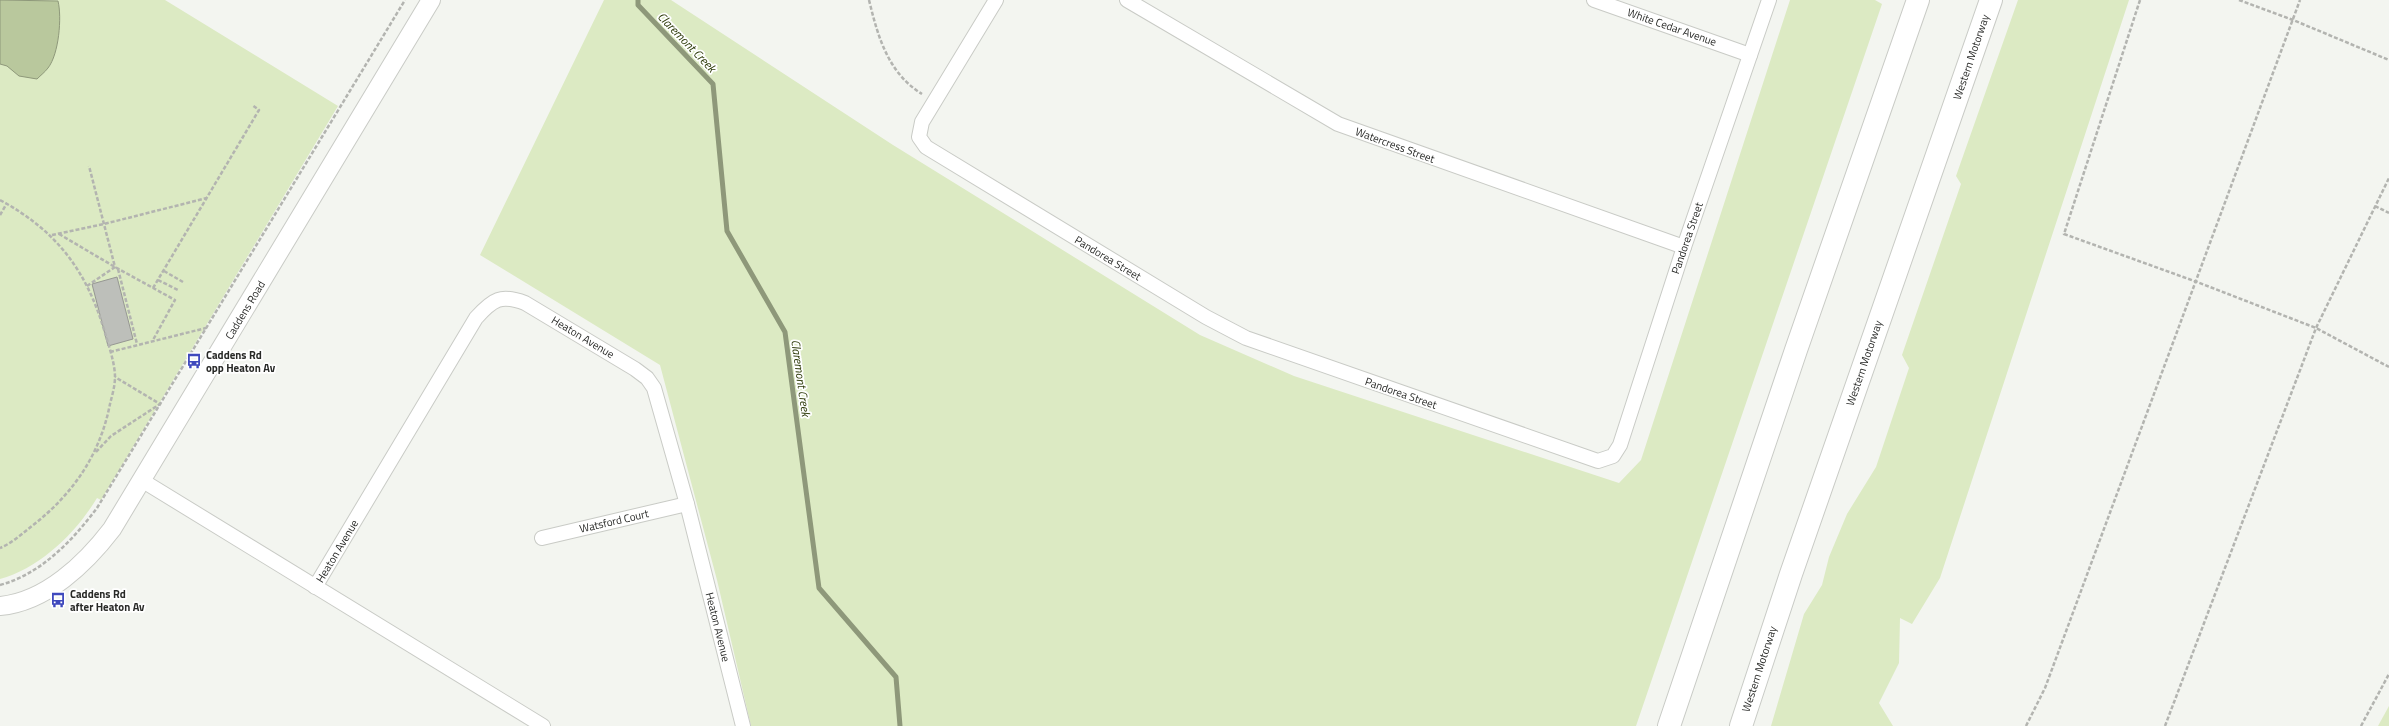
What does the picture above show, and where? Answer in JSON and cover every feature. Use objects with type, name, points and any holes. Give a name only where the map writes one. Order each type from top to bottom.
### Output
[{"type":"highway","points":[[1669,726],[1793,357],[1918,0]]},
{"type":"highway","name":"Western Motorway","points":[[1740,726],[1991,0]]},
{"type":"street","name":"Caddens Road","points":[[0,617],[66,576],[92,552],[112,528],[143,481],[431,0]]},
{"type":"street","name":"Pandorea Street","points":[[996,0],[919,131],[919,137],[926,147],[1232,331],[1261,344],[1598,461],[1613,456],[1620,445],[1684,247],[1769,0]]},
{"type":"street","name":"Watercress Street","points":[[1127,0],[1338,124],[1684,247]]},
{"type":"street","name":"White Cedar Avenue","points":[[1594,0],[1750,55]]},
{"type":"street","name":"Heaton Avenue","points":[[315,586],[476,318],[487,305],[498,299],[511,298],[525,303],[647,378],[654,388],[687,504],[743,726]]},
{"type":"street","name":"Heaton Avenue","points":[[143,481],[543,726]]},
{"type":"street","name":"Watsford Court","points":[[542,538],[687,504]]},
{"type":"street","name":"Caddens Road","points":[[0,606],[32,597]]},
{"type":"path","points":[[0,585],[13,580],[41,564],[79,532],[109,489],[405,0]]},
{"type":"path","points":[[870,0],[880,44],[890,61],[901,77],[914,89],[935,102]]},
{"type":"path","points":[[2140,0],[2064,234],[2197,282],[2316,328],[2389,367]]},
{"type":"path","points":[[2239,0],[2293,20],[2389,60]]},
{"type":"path","points":[[2026,726],[2045,688],[2197,282],[2300,0]]},
{"type":"path","points":[[153,288],[259,110],[252,105]]},
{"type":"path","points":[[89,166],[115,268]]},
{"type":"path","points":[[2165,726],[2316,328],[2389,178]]},
{"type":"path","points":[[52,235],[104,224],[207,198]]},
{"type":"path","points":[[0,200],[7,203],[52,235],[72,260],[88,286],[100,317],[110,352],[115,377],[108,413],[95,452]]},
{"type":"path","points":[[0,215],[7,203]]},
{"type":"path","points":[[2375,206],[2389,214]]},
{"type":"path","points":[[59,234],[115,268],[175,300],[153,340]]},
{"type":"path","points":[[88,286],[115,268]]},
{"type":"path","points":[[118,269],[137,344]]},
{"type":"path","points":[[164,271],[183,282]]},
{"type":"path","points":[[158,280],[178,290]]},
{"type":"path","points":[[110,352],[153,340],[207,328]]},
{"type":"path","points":[[115,377],[160,404]]},
{"type":"path","points":[[0,548],[51,511],[71,490],[95,452],[111,436],[160,404]]},
{"type":"path","points":[[2361,726],[2389,674]]},
{"type":"shaded area","points":[[0,0],[165,0],[338,106],[101,500],[97,498],[79,524],[56,548],[29,567],[0,579]]},
{"type":"shaded area","points":[[0,0],[58,1],[60,16],[59,35],[55,54],[48,68],[37,79],[19,76],[7,66],[0,64]]},
{"type":"shaded area","points":[[604,0],[671,0],[893,145],[1200,335],[1294,376],[1619,483],[1641,460],[1790,0],[1875,0],[1882,4],[1636,726],[751,726],[717,580],[660,365],[480,255]]},
{"type":"shaded area","points":[[2018,0],[2129,0],[1940,578],[1912,624],[1900,618],[1899,663],[1879,703],[1893,726],[1771,726],[1804,614],[1822,585],[1829,557],[1847,514],[1876,467],[1909,368],[1902,355],[1961,184],[1956,176]]},
{"type":"shaded area","points":[[2389,706],[2389,726],[2378,726]]},
{"type":"building","points":[[117,277],[133,339],[108,346],[92,284]]},
{"type":"waterway","name":"Claremont Creek","points":[[638,0],[638,5],[713,84],[727,231],[785,332],[819,588],[896,677],[900,726]]},
{"type":"place","name":"Caddens Rd opp Heaton Av","points":[[194,361]]},
{"type":"place","name":"Caddens Rd after Heaton Av","points":[[58,600]]}]
